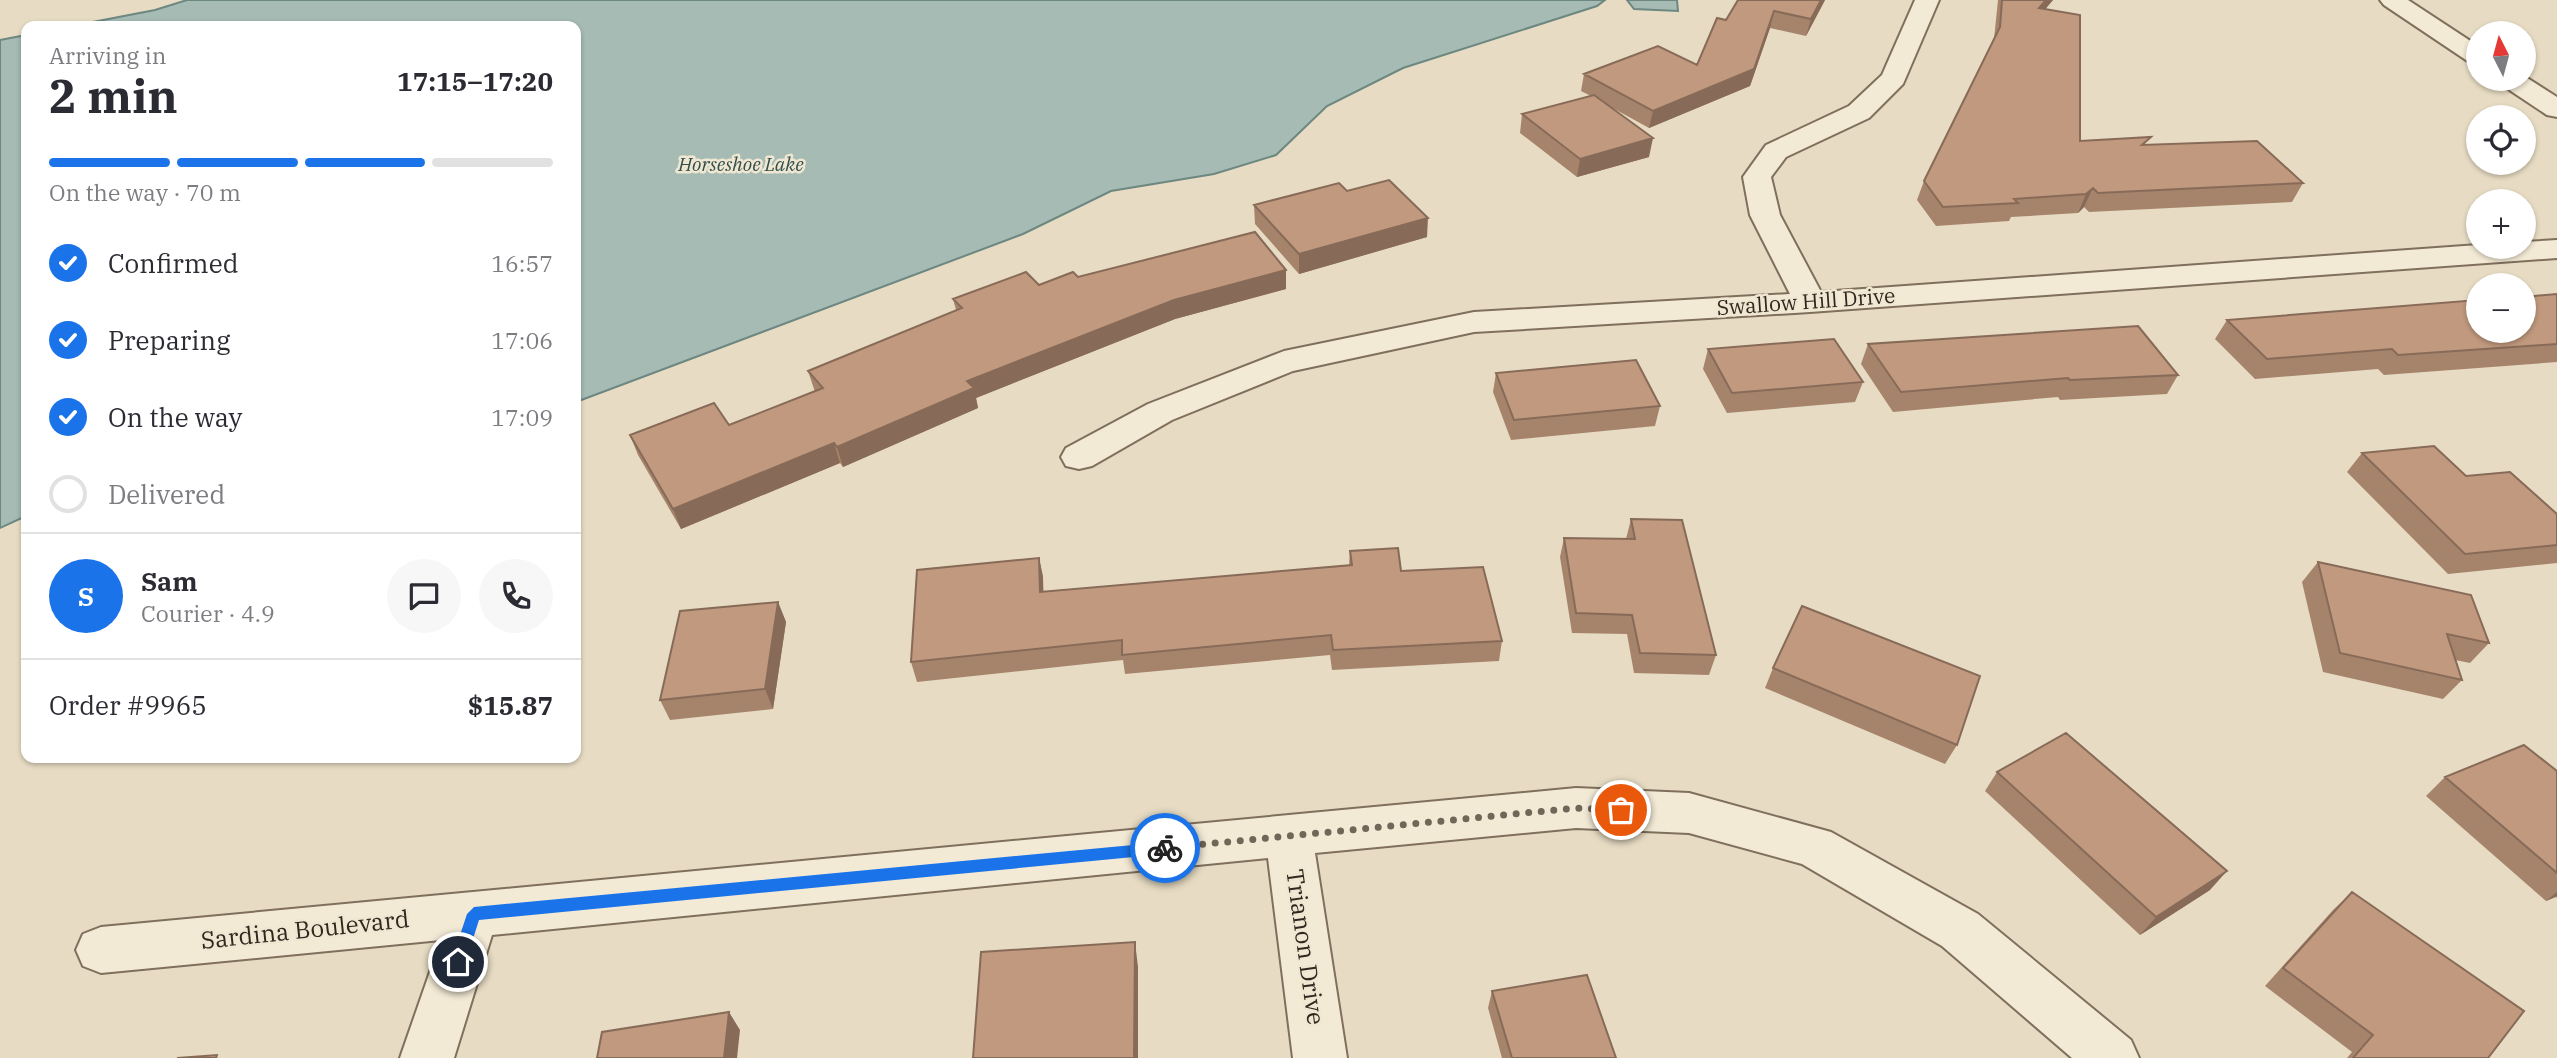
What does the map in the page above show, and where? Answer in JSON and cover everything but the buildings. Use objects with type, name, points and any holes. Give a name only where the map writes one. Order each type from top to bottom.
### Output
[{"type":"street","points":[[1810,302],[1765,215],[1757,177],[1776,151],[1858,112],[1894,78],[1927,0]]},
{"type":"street","points":[[2392,0],[2466,49]]},
{"type":"street","points":[[2529,91],[2557,109]]},
{"type":"street","name":"Swallow Hill Drive","points":[[1079,457],[1160,412],[1284,362],[1474,322],[1810,302],[2557,249]]},
{"type":"street","name":"Sardina Boulevard","points":[[101,950],[1576,808],[1689,813],[1814,847],[1960,930],[2112,1058]]},
{"type":"street","name":"Trianon Drive","points":[[1289,836],[1320,1058]]},
{"type":"street","points":[[427,1058],[474,914]]},
{"type":"water","name":"Horseshoe Lake","points":[[187,0],[1605,0],[1597,6],[1403,68],[1327,106],[1276,155],[1214,174],[1111,191],[1023,234],[581,400],[581,21],[98,21],[155,10]]},
{"type":"water","points":[[1627,0],[1677,0],[1678,11],[1634,9]]},
{"type":"water","points":[[21,36],[21,518],[0,528],[0,40]]},
{"type":"way so far","points":[[1165,848],[1576,808],[1621,810]]},
{"type":"route","points":[[458,962],[474,914],[1165,848]]}]
